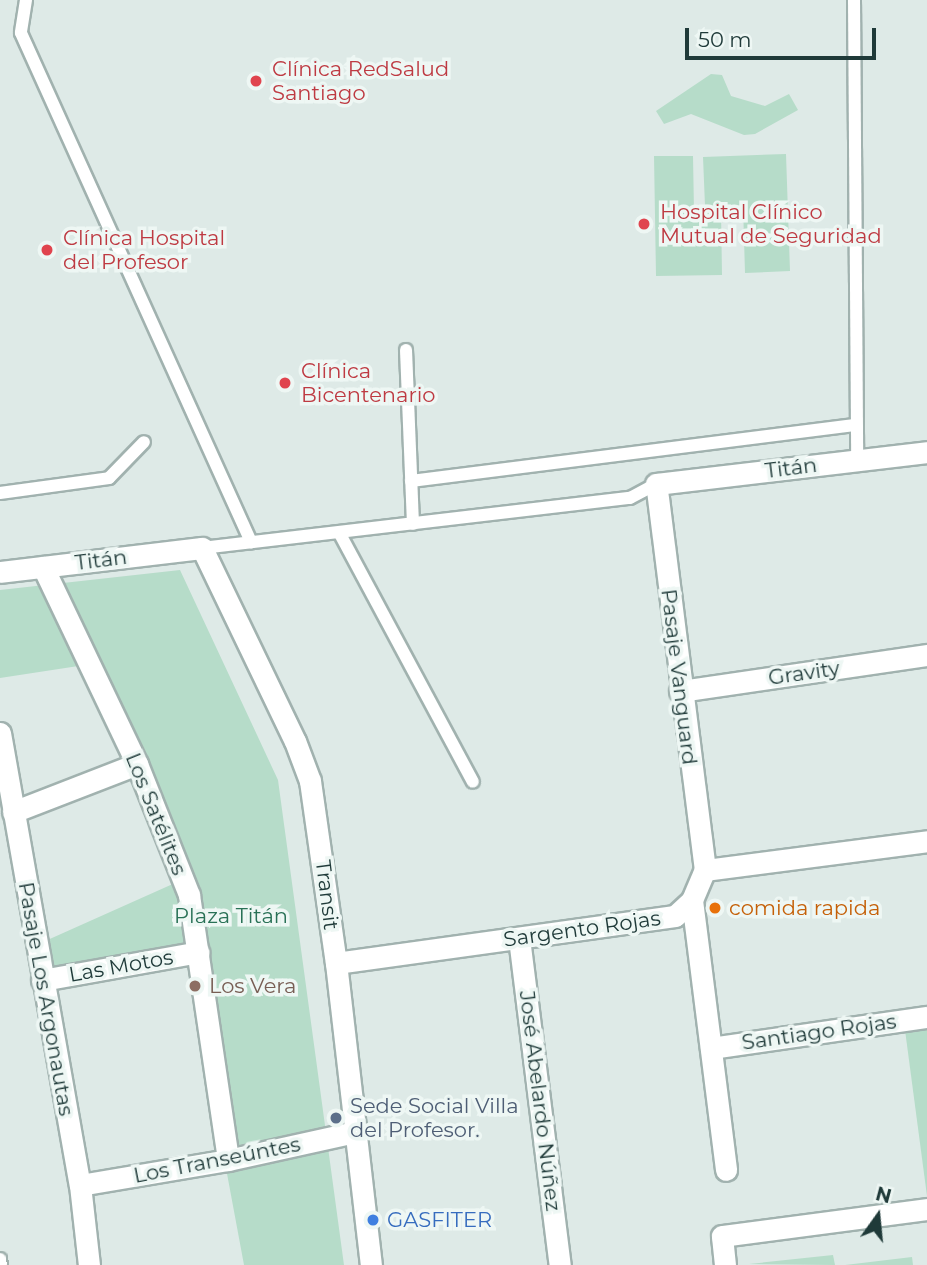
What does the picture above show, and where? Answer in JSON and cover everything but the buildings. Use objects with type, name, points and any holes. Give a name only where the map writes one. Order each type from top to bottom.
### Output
[{"type":"street","name":"Titán","points":[[656,484],[927,452]]},
{"type":"street","name":"Pasaje Vanguard","points":[[656,484],[680,691],[705,870]]},
{"type":"street","name":"Titán","points":[[0,572],[202,548]]},
{"type":"street","name":"Transit","points":[[202,548],[304,761],[314,798],[371,1265]]},
{"type":"street","name":"Los Satélites","points":[[43,567],[136,764],[189,895],[228,1160]]},
{"type":"street","name":"Gravity","points":[[680,691],[927,655]]},
{"type":"street","name":"Pasaje Los Argonautas","points":[[0,733],[80,1185],[89,1265]]},
{"type":"street","points":[[13,812],[136,764]]},
{"type":"street","points":[[726,1170],[692,900],[705,870],[927,841]]},
{"type":"street","name":"Sargento Rojas","points":[[336,963],[675,916],[692,900]]},
{"type":"street","name":"José Abelardo Núñez","points":[[519,938],[561,1265]]},
{"type":"street","name":"Las Motos","points":[[42,980],[199,952]]},
{"type":"street","name":"Santiago Rojas","points":[[710,1048],[927,1017]]},
{"type":"street","name":"Los Transeúntes","points":[[80,1185],[228,1160],[355,1132]]},
{"type":"street","points":[[725,1265],[722,1236],[927,1209]]},
{"type":"lane","points":[[26,0],[21,33],[251,542]]},
{"type":"lane","points":[[854,0],[857,460]]},
{"type":"lane","points":[[407,350],[413,524]]},
{"type":"lane","points":[[411,481],[856,425]]},
{"type":"lane","points":[[0,493],[109,478],[144,442]]},
{"type":"lane","points":[[202,548],[340,534],[630,498],[656,484]]},
{"type":"lane","points":[[340,534],[472,782]]},
{"type":"lane","points":[[0,1259],[1,1265]]},
{"type":"green space","points":[[711,74],[722,75],[731,96],[765,106],[789,94],[798,110],[755,134],[744,135],[691,114],[664,124],[656,111]]},
{"type":"green space","points":[[786,154],[790,271],[745,273],[743,205],[705,206],[703,157]]},
{"type":"green space","points":[[654,156],[693,156],[694,211],[721,211],[722,275],[656,276]]},
{"type":"green space","name":"Plaza Titán","points":[[180,570],[278,780],[344,1265],[244,1265],[188,964],[51,989],[43,942],[175,883],[98,663],[0,678],[0,590]]},
{"type":"green space","points":[[927,1028],[927,1196],[905,1030]]},
{"type":"green space","points":[[833,1255],[835,1265],[749,1264]]},
{"type":"green space","points":[[912,1257],[913,1265],[845,1265]]},
{"type":"place","name":"Clínica RedSalud Santiago","points":[[256,81]]},
{"type":"place","name":"Hospital Clínico Mutual de Seguridad","points":[[644,224]]},
{"type":"place","name":"Clínica Hospital del Profesor","points":[[47,250]]},
{"type":"place","name":"Clínica Bicentenario","points":[[285,383]]},
{"type":"place","name":"comida rapida","points":[[715,908]]},
{"type":"place","name":"Los Vera","points":[[195,986]]},
{"type":"place","name":"Sede Social Villa del Profesor.","points":[[336,1118]]},
{"type":"place","name":"GASFITER","points":[[373,1220]]}]
